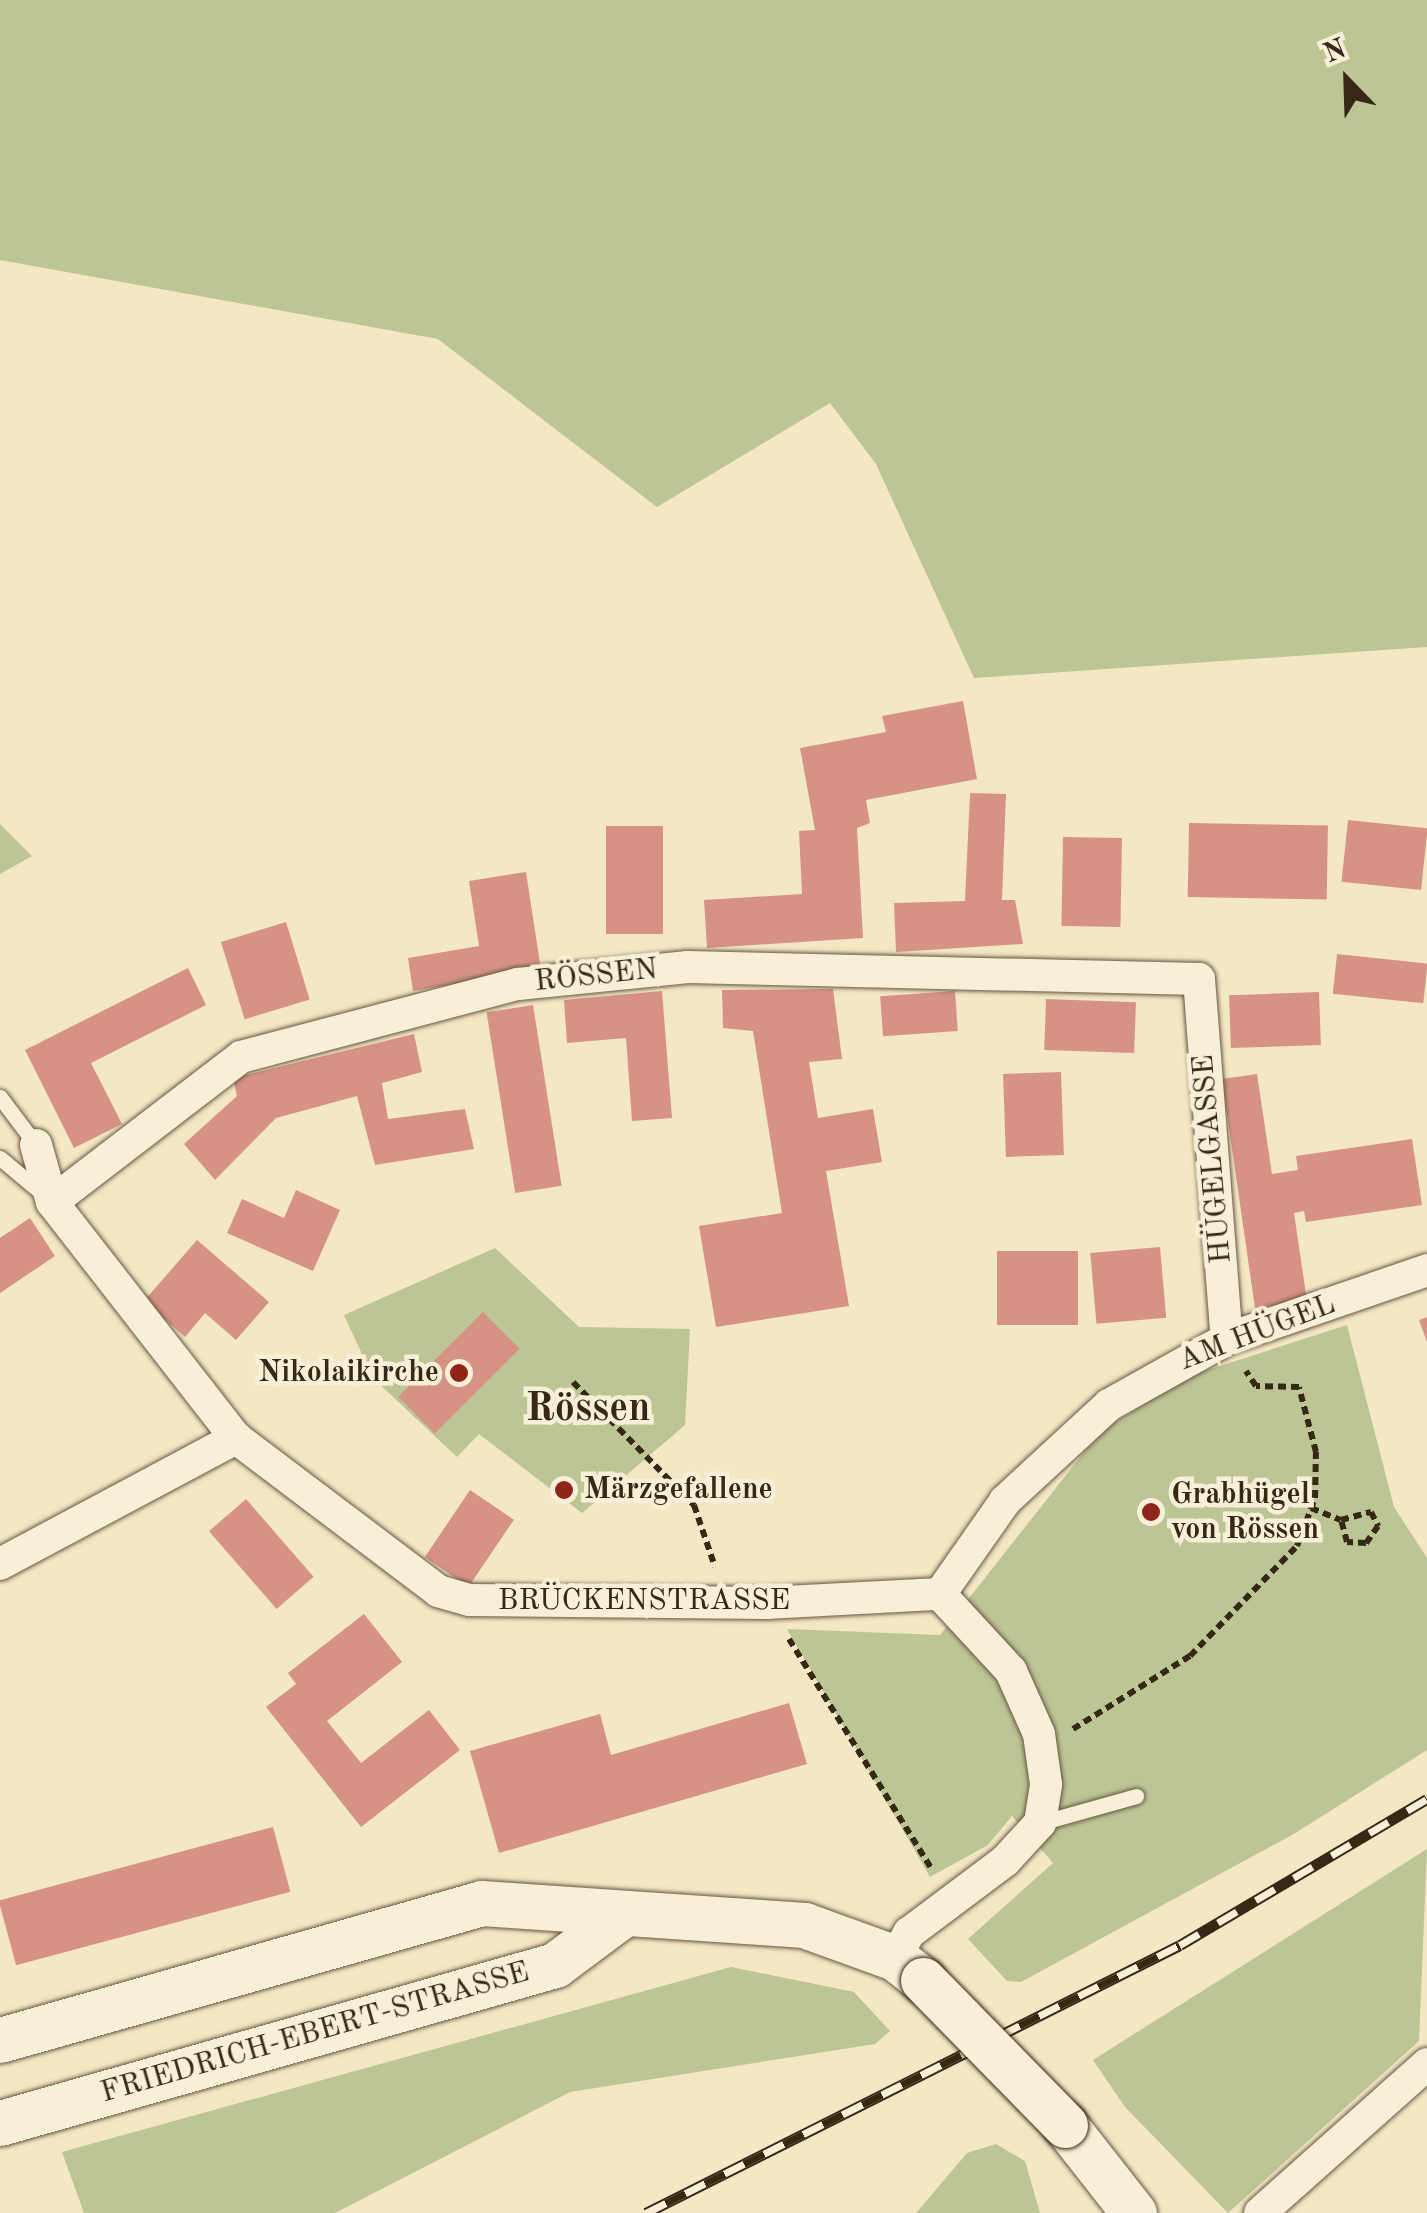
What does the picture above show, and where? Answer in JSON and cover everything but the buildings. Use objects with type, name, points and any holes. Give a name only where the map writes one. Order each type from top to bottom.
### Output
[{"type":"street","name":"RÖSSEN","points":[[52,1202],[166,1106],[241,1057],[518,984],[688,967],[1199,980]]},
{"type":"street","name":"HÜGELGASSE","points":[[1199,980],[1227,1339]]},
{"type":"street","points":[[36,1145],[52,1202]]},
{"type":"street","name":"BRÜCKENSTRASSE","points":[[52,1202],[236,1438],[438,1590],[470,1600],[766,1603],[940,1594]]},
{"type":"street","name":"AM HÜGEL","points":[[940,1594],[1052,1452],[1164,1369],[1227,1339],[1427,1270]]},
{"type":"street","points":[[0,1564],[236,1438]]},
{"type":"street","points":[[909,1969],[909,1932],[952,1901],[1040,1823],[1040,1745],[1011,1671],[940,1594]]},
{"type":"street","points":[[0,2040],[482,1904],[544,1901],[618,1918],[730,1914],[804,1925],[909,1969],[1065,2125],[1134,2213]]},
{"type":"street","name":"FRIEDRICH-EBERT-STRASSE","points":[[0,2123],[556,1965],[618,1918]]},
{"type":"street","points":[[1260,2213],[1427,2064]]},
{"type":"lane","points":[[0,1097],[36,1145]]},
{"type":"lane","points":[[0,1158],[52,1202]]},
{"type":"lane","points":[[1040,1823],[1136,1796]]},
{"type":"path","points":[[1040,1745],[1190,1656],[1265,1586],[1311,1508],[1316,1452],[1299,1387],[1256,1386],[1227,1339]]},
{"type":"path","points":[[573,1382],[694,1505],[726,1601]]},
{"type":"path","points":[[1311,1508],[1341,1520]]},
{"type":"path","points":[[1357,1509],[1378,1526],[1366,1542],[1347,1542],[1341,1520],[1357,1509]]},
{"type":"path","points":[[766,1603],[952,1901]]},
{"type":"green space","points":[[0,0],[1427,0],[1427,647],[974,678],[876,464],[830,403],[657,507],[438,339],[0,260]]},
{"type":"green space","points":[[0,824],[32,856],[0,874]]},
{"type":"green space","points":[[495,1248],[579,1327],[690,1329],[685,1425],[582,1513],[479,1434],[457,1457],[373,1378],[344,1315]]},
{"type":"green space","points":[[1347,1325],[1394,1507],[1427,1558],[1427,1750],[1292,1835],[1021,1982],[1007,1981],[968,1939],[1053,1863],[1012,1816],[988,1845],[930,1877],[787,1629],[940,1635],[1100,1432],[1189,1376]]},
{"type":"green space","points":[[1427,1849],[1419,2041],[1228,2213],[1125,2107],[1093,2060]]},
{"type":"green space","points":[[731,1967],[854,1992],[890,2031],[875,2044],[570,2092],[335,2213],[84,2213],[62,2152]]},
{"type":"green space","points":[[996,2144],[1025,2161],[1040,2213],[916,2213],[967,2153]]},
{"type":"railway","points":[[646,2213],[1180,1945],[1427,1799]]},
{"type":"place","name":"Nikolaikirche","points":[[459,1373]]},
{"type":"place","name":"Märzgefallene","points":[[564,1490]]},
{"type":"place","name":"Grabhügel von Rössen","points":[[1151,1512]]},
{"type":"district","name":"Rössen","points":[[588,1410]]}]
